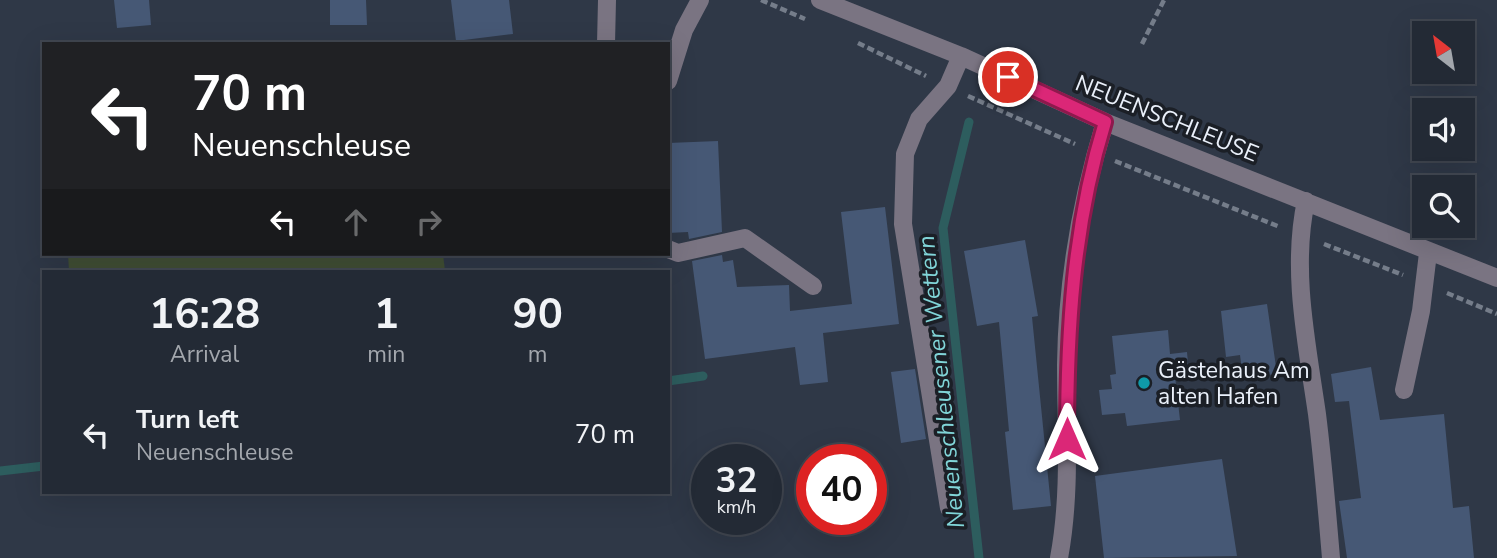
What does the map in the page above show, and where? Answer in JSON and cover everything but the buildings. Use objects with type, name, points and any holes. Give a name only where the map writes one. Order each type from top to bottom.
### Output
[{"type":"street","points":[[606,42],[607,0]]},
{"type":"street","points":[[670,75],[684,30],[700,0]]},
{"type":"street","name":"NEUENSCHLEUSE","points":[[820,0],[844,5],[1105,122],[1306,201],[1428,253],[1497,278]]},
{"type":"street","points":[[950,508],[903,224],[905,154],[919,119],[948,86],[961,56]]},
{"type":"street","points":[[1059,558],[1067,491],[1066,362],[1076,245],[1095,153],[1105,122]]},
{"type":"street","points":[[1306,201],[1299,234],[1304,321],[1331,558]]},
{"type":"street","points":[[670,250],[678,253],[745,238],[813,286]]},
{"type":"street","points":[[1404,390],[1421,311],[1428,253]]},
{"type":"path","points":[[761,0],[808,20]]},
{"type":"path","points":[[1142,44],[1164,0]]},
{"type":"path","points":[[857,43],[1095,153],[1497,314]]},
{"type":"green space","points":[[68,256],[443,256],[445,270],[69,270]]},
{"type":"waterway","name":"Neuenschleusener Wettern","points":[[969,122],[943,228],[979,558]]},
{"type":"waterway","points":[[670,381],[703,376]]},
{"type":"waterway","points":[[0,471],[42,466]]},
{"type":"place","name":"Gästehaus Am alten Hafen","points":[[1144,383]]},
{"type":"route","points":[[1008,77],[1105,122],[1095,153],[1076,245],[1066,362],[1067,439]]}]
